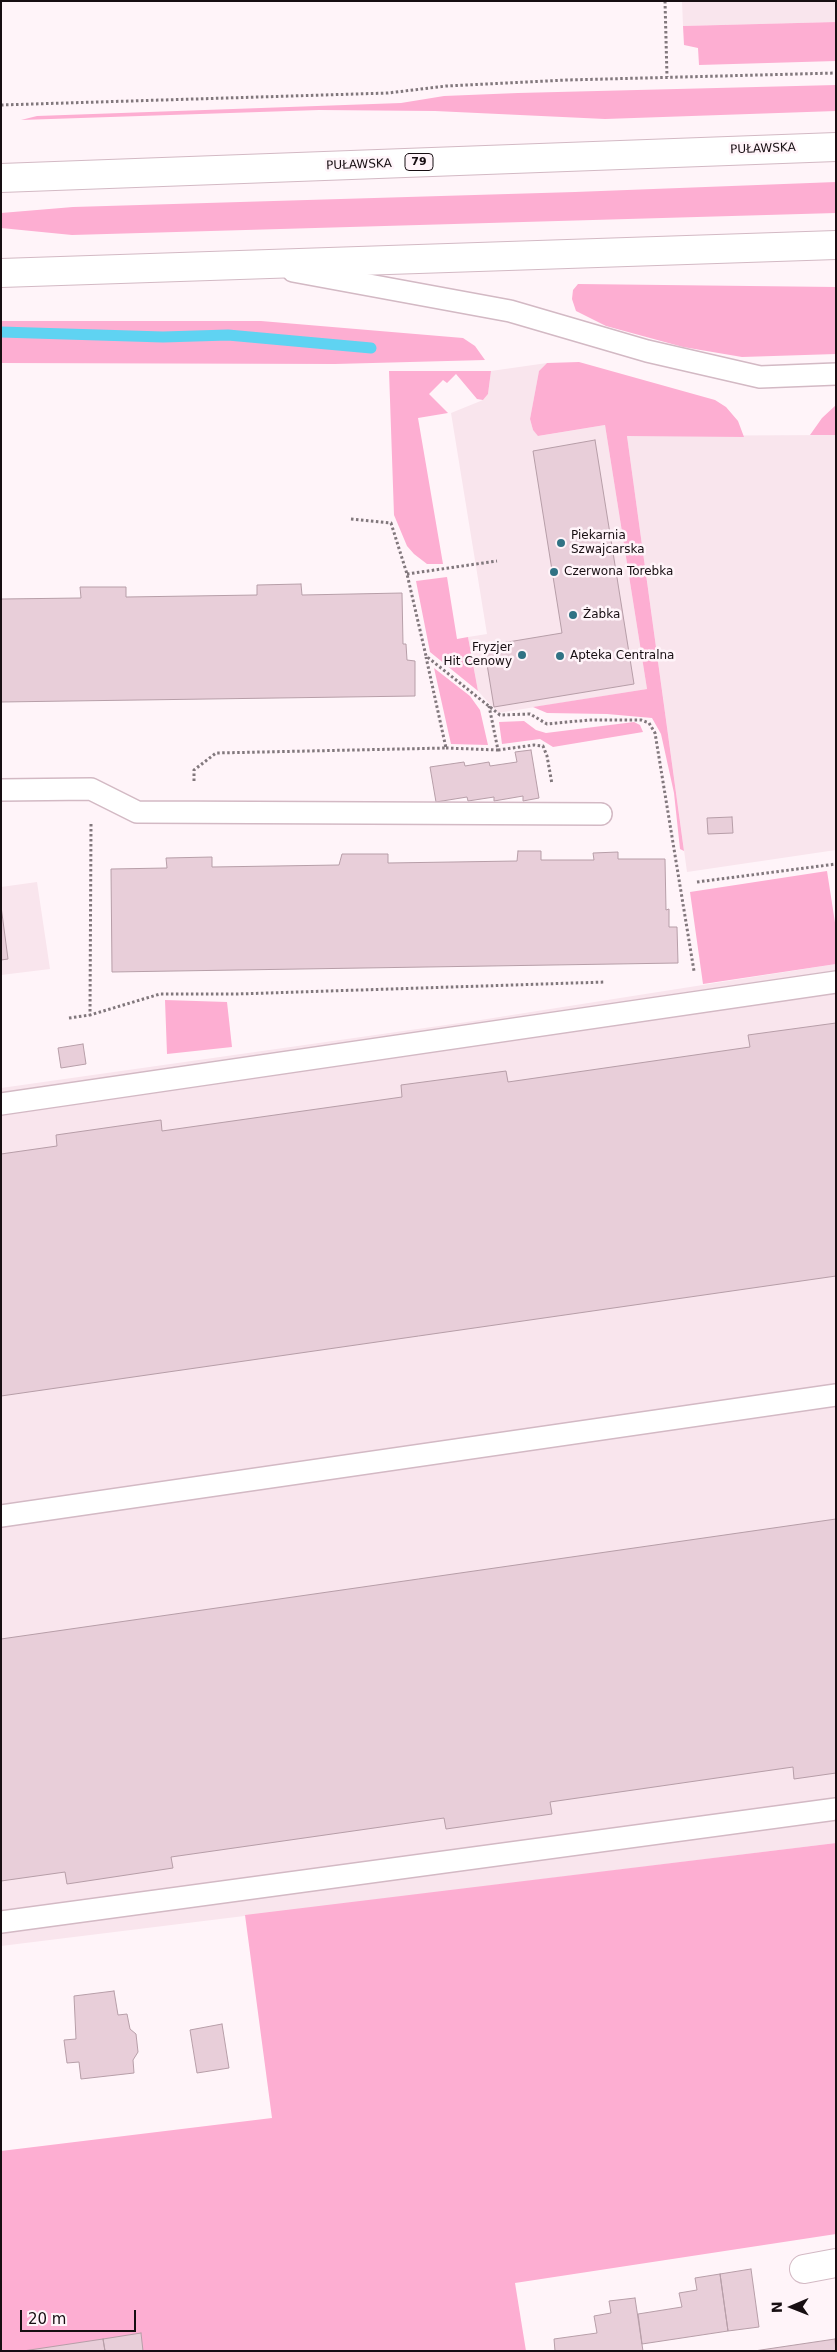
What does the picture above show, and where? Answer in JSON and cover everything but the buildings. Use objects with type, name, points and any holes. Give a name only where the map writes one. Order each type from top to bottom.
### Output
[{"type":"main road","name":"PUŁAWSKA","points":[[1,178],[836,147]]},
{"type":"main road","points":[[1,273],[836,245]]},
{"type":"main road","points":[[804,2268],[836,2263]]},
{"type":"lane","points":[[258,264],[510,311],[647,351],[760,377],[836,374]]},
{"type":"lane","points":[[1,790],[91,788],[137,812],[600,814]]},
{"type":"lane","points":[[1,1104],[836,982]]},
{"type":"lane","points":[[1,1516],[836,1396]]},
{"type":"lane","points":[[1,1922],[836,1809]]},
{"type":"path","points":[[665,1],[667,77]]},
{"type":"path","points":[[1,105],[388,93],[446,86],[667,77],[836,73]]},
{"type":"path","points":[[351,519],[391,523],[407,574],[446,748]]},
{"type":"path","points":[[407,574],[497,561]]},
{"type":"path","points":[[426,656],[500,715],[530,714],[547,724],[589,720],[641,720],[649,723],[655,733],[694,975]]},
{"type":"path","points":[[489,706],[498,750]]},
{"type":"path","points":[[196,812],[194,770],[216,752],[446,748],[498,750],[534,745],[542,746],[547,756],[557,814]]},
{"type":"path","points":[[90,1014],[91,788]]},
{"type":"path","points":[[697,882],[836,864]]},
{"type":"path","points":[[69,1018],[160,994],[246,994],[610,982]]},
{"type":"shaded area","points":[[682,1],[836,1],[836,22],[683,26]]},
{"type":"shaded area","points":[[836,22],[836,61],[699,65],[698,48],[684,45],[683,26]]},
{"type":"shaded area","points":[[836,85],[836,111],[605,119],[435,111],[319,110],[21,120],[37,116],[401,103],[444,96]]},
{"type":"shaded area","points":[[836,182],[836,213],[72,235],[1,228],[1,213],[73,207]]},
{"type":"shaded area","points":[[578,284],[836,287],[836,354],[742,357],[683,347],[606,326],[576,311],[572,299],[573,290]]},
{"type":"shaded area","points":[[1,321],[261,321],[463,338],[475,346],[485,360],[335,364],[1,363]]},
{"type":"shaded area","points":[[579,362],[715,400],[726,407],[738,421],[744,437],[627,436],[684,851],[680,849],[674,793],[661,734],[652,718],[607,714],[547,713],[533,707],[647,689],[605,425],[538,436],[533,430],[530,419],[539,371],[547,363]]},
{"type":"shaded area","points":[[547,363],[539,371],[530,419],[533,430],[539,436],[605,425],[647,689],[498,713],[478,691],[468,637],[487,634],[451,413],[483,400],[488,394],[491,371]]},
{"type":"shaded area","points":[[389,371],[491,371],[488,394],[483,400],[477,399],[456,374],[447,383],[443,380],[429,394],[448,413],[418,418],[443,564],[427,564],[414,554],[407,546],[394,515]]},
{"type":"shaded area","points":[[836,405],[836,435],[810,435],[822,418]]},
{"type":"shaded area","points":[[836,435],[836,850],[687,872],[627,436]]},
{"type":"shaded area","points":[[447,577],[457,639],[468,637],[478,691],[430,652],[416,581]]},
{"type":"shaded area","points":[[434,668],[470,696],[480,710],[488,745],[451,744]]},
{"type":"shaded area","points":[[524,721],[536,730],[546,733],[634,722],[640,725],[643,732],[553,747],[540,739],[502,744],[499,722]]},
{"type":"shaded area","points":[[827,871],[836,929],[836,964],[703,984],[690,892]]},
{"type":"shaded area","points":[[37,882],[50,969],[1,975],[1,887]]},
{"type":"shaded area","points":[[836,964],[836,1843],[1,1946],[1,1088],[474,1021]]},
{"type":"shaded area","points":[[165,1000],[227,1002],[232,1047],[167,1054]]},
{"type":"shaded area","points":[[836,1843],[836,2234],[515,2283],[526,2351],[1,2351],[1,2151],[272,2118],[245,1915]]},
{"type":"waterway","points":[[1,332],[163,337],[228,335],[371,348]]},
{"type":"place","name":"Piekarnia Szwajcarska","points":[[561,543]]},
{"type":"place","name":"Czerwona Torebka","points":[[554,572]]},
{"type":"place","name":"Żabka","points":[[573,615]]},
{"type":"place","name":"Fryzjer Hit Cenowy","points":[[522,655]]},
{"type":"place","name":"Apteka Centralna","points":[[560,656]]}]
